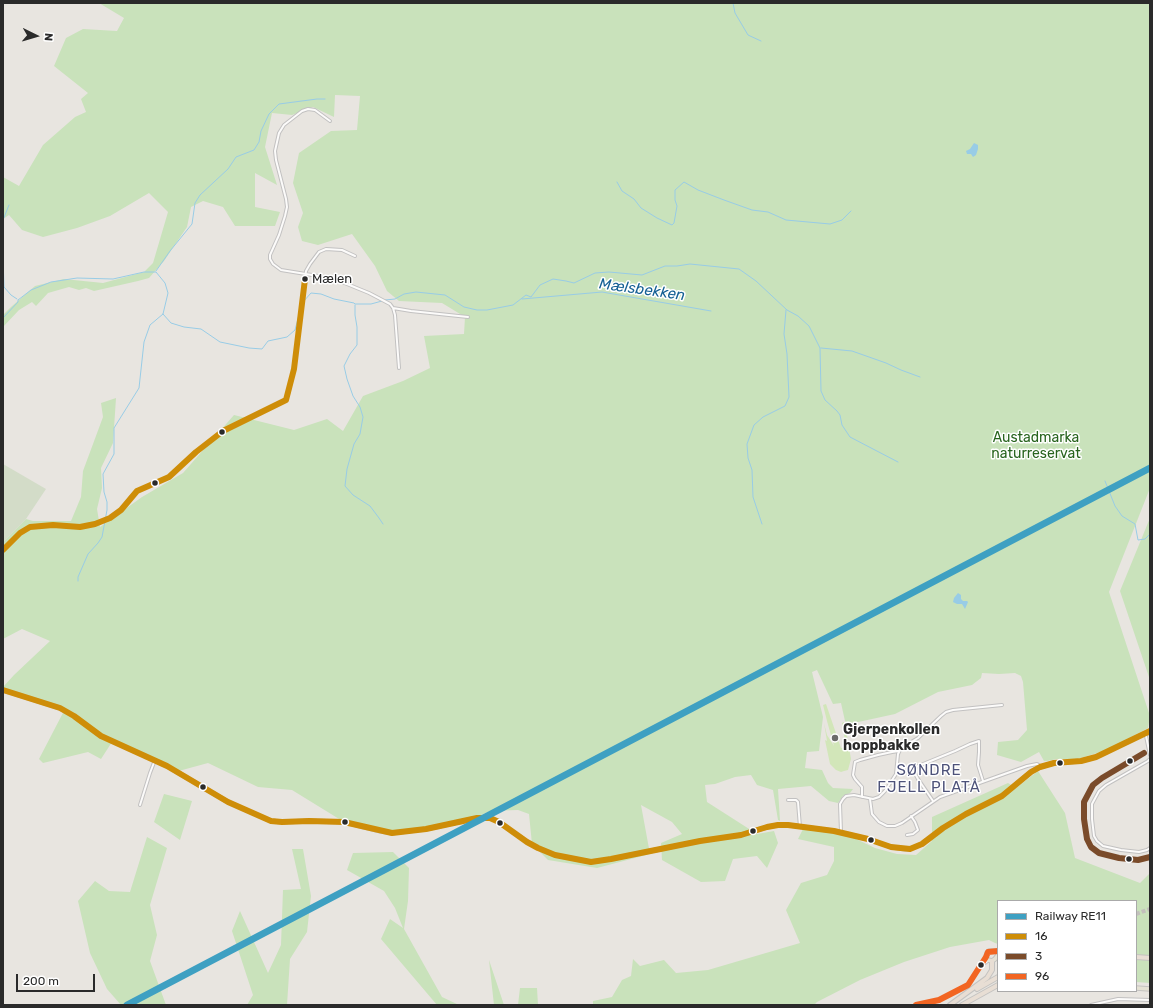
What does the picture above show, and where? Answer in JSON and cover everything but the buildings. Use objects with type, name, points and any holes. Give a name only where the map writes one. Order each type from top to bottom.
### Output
[{"type":"highway","points":[[1137,957],[1150,958]]},
{"type":"highway","points":[[950,1005],[987,978],[992,970],[989,959]]},
{"type":"highway","points":[[950,1005],[997,978]]},
{"type":"highway","points":[[962,1005],[997,986]]},
{"type":"main road","points":[[3,690],[17,693],[60,708],[74,716],[101,736],[156,760],[228,802],[275,822],[344,822],[392,833],[477,818],[490,818],[499,822],[538,848],[555,855],[596,862],[694,842],[741,835],[772,826],[783,825],[841,832],[891,847],[905,849],[914,848],[959,818],[1002,796],[1031,772],[1040,767],[1054,763],[1081,761],[1096,757],[1149,733]]},
{"type":"main road","points":[[996,951],[997,956],[995,959],[989,959],[987,954],[988,952],[996,951]]},
{"type":"main road","points":[[1137,988],[1150,989]]},
{"type":"street","points":[[330,121],[315,110],[306,110],[298,114],[282,128],[278,136],[276,160],[287,207],[279,234],[270,255],[270,259],[273,264],[281,270],[318,276],[348,284],[390,304],[396,317],[399,368]]},
{"type":"street","points":[[3,550],[20,533],[30,527],[53,525],[80,527],[95,524],[110,518],[121,510],[137,491],[169,477],[196,452],[223,432],[286,400],[294,369],[306,274],[312,260],[323,249],[342,250],[356,256]]},
{"type":"street","points":[[393,308],[468,317]]},
{"type":"street","points":[[862,797],[862,787],[853,775],[855,762],[878,755],[899,751],[918,738],[946,712],[1002,705]]},
{"type":"street","points":[[1149,733],[1146,740],[1150,755]]},
{"type":"street","points":[[896,770],[906,771],[979,741],[978,765],[983,781]]},
{"type":"street","points":[[841,832],[841,801],[846,796],[854,795],[870,799],[877,798],[881,795],[894,777],[899,751]]},
{"type":"street","points":[[1150,759],[1106,785],[1099,791],[1092,804],[1094,836],[1103,846],[1134,852],[1143,852],[1150,848]]},
{"type":"street","points":[[140,805],[150,773],[156,760]]},
{"type":"street","points":[[870,799],[872,814],[881,824],[897,826],[940,797],[1031,765],[1037,764],[1040,767]]},
{"type":"street","points":[[912,768],[933,801]]},
{"type":"street","points":[[788,800],[798,802],[800,827]]},
{"type":"street","points":[[907,835],[913,834],[918,830],[911,816]]},
{"type":"street","points":[[916,1005],[934,1002],[952,995],[962,989],[970,982],[983,961],[989,959]]},
{"type":"street","points":[[1091,1005],[1118,999],[1150,1000]]},
{"type":"green space","name":"Austadmarka naturreservat","points":[[99,3],[1150,3],[1150,488],[1109,592],[1150,716],[1148,728],[1107,750],[1084,757],[1044,761],[1039,752],[1021,762],[997,755],[998,742],[1018,740],[1027,730],[1023,682],[1021,676],[1015,673],[982,673],[981,678],[972,685],[938,692],[895,714],[849,724],[845,721],[841,703],[833,704],[817,670],[812,672],[823,717],[819,751],[807,752],[805,768],[822,770],[828,783],[833,788],[853,789],[850,793],[843,796],[838,803],[829,801],[811,786],[778,789],[780,821],[778,820],[773,790],[757,785],[751,775],[735,777],[715,784],[705,785],[707,802],[757,834],[774,831],[778,843],[767,868],[757,856],[733,859],[725,881],[701,882],[662,860],[661,843],[682,834],[672,822],[641,805],[650,854],[597,868],[548,860],[532,844],[529,814],[518,810],[490,811],[459,823],[394,833],[344,822],[292,790],[258,787],[208,763],[175,772],[148,757],[112,742],[101,759],[88,752],[43,763],[39,759],[65,709],[3,689],[3,687],[14,675],[50,641],[22,629],[3,639],[3,542],[26,519],[33,521],[71,521],[81,497],[83,471],[103,417],[101,403],[116,398],[113,443],[101,468],[102,488],[97,509],[100,527],[142,497],[183,473],[234,415],[294,430],[327,419],[343,431],[363,396],[403,381],[430,368],[424,336],[464,334],[465,317],[442,303],[399,301],[387,291],[375,266],[352,234],[318,245],[302,241],[298,227],[303,213],[293,183],[299,153],[331,131],[357,130],[360,96],[335,95],[334,117],[313,107],[292,115],[272,113],[265,147],[277,185],[255,173],[255,207],[280,212],[275,226],[235,226],[223,207],[203,201],[191,207],[187,227],[164,261],[149,278],[94,291],[86,288],[79,290],[69,287],[48,293],[36,306],[32,302],[19,310],[3,327],[3,315],[35,286],[64,279],[103,283],[144,272],[153,263],[168,212],[149,193],[110,216],[77,228],[43,237],[22,230],[9,215],[3,219],[3,177],[19,186],[43,145],[75,117],[86,112],[81,99],[88,93],[54,66],[66,38],[83,29],[117,31],[124,18]]},
{"type":"green space","points":[[3,464],[46,489],[26,519],[3,542]]},
{"type":"green space","points":[[1150,518],[1150,680],[1120,591]]},
{"type":"green space","name":"Gjerpenkollen hoppbakke","points":[[826,704],[841,748],[846,747],[842,723],[844,722],[846,730],[851,759],[848,770],[841,772],[836,770],[830,764],[825,740],[827,741],[824,723],[827,735],[834,746],[823,705]]},
{"type":"green space","points":[[1038,771],[1065,813],[1075,858],[1140,883],[1150,873],[1150,983],[1137,982],[1137,900],[997,900],[997,944],[989,940],[950,947],[904,962],[860,980],[817,1002],[814,1005],[593,1005],[593,1001],[612,997],[622,980],[631,976],[633,959],[640,966],[664,960],[676,973],[708,970],[800,943],[786,910],[801,883],[827,875],[834,861],[834,847],[798,839],[803,829],[839,834],[854,838],[875,848],[897,854],[916,855],[932,841],[932,817],[1008,783],[1016,788]]},
{"type":"green space","points":[[164,794],[192,801],[180,840],[154,822]]},
{"type":"green space","points":[[147,837],[167,848],[150,905],[157,935],[150,961],[166,1005],[121,1005],[107,989],[90,953],[78,901],[95,881],[109,891],[130,892]]},
{"type":"green space","points":[[292,849],[303,849],[311,896],[307,932],[290,959],[287,1005],[247,1005],[253,995],[232,931],[240,911],[268,973],[281,945],[283,890],[301,889]]},
{"type":"green space","points":[[393,852],[409,868],[408,901],[404,929],[442,997],[459,1005],[437,1005],[381,939],[390,919],[403,928],[395,908],[384,891],[347,870],[353,853]]},
{"type":"green space","points":[[489,960],[504,1005],[494,1005]]},
{"type":"green space","points":[[520,988],[537,988],[538,1005],[518,1005]]},
{"type":"water","points":[[974,143],[978,145],[978,149],[976,155],[973,157],[971,154],[967,154],[966,151],[970,149]]},
{"type":"water","points":[[958,593],[961,595],[961,599],[963,601],[968,602],[965,609],[962,604],[953,602]]},
{"type":"waterway","points":[[733,3],[735,13],[748,35],[761,41]]},
{"type":"waterway","points":[[156,271],[192,224],[195,203],[200,195],[228,169],[236,157],[254,150],[259,142],[261,131],[269,114],[279,104],[325,99]]},
{"type":"waterway","points":[[617,182],[622,191],[634,199],[641,208],[672,225],[674,223],[677,206],[675,200],[675,190],[684,182],[698,190],[724,200],[752,210],[768,212],[786,220],[830,224],[842,220],[851,211]]},
{"type":"waterway","points":[[3,220],[9,205]]},
{"type":"waterway","points":[[3,257],[4,287],[17,299]]},
{"type":"waterway","points":[[385,300],[395,299],[404,294],[416,292],[445,295],[464,307],[477,310],[487,310],[513,305],[526,295],[531,297],[540,285],[553,279],[574,283],[595,273],[609,272],[642,275],[665,266],[690,264],[739,269],[756,281],[787,310],[798,316],[809,326],[820,348],[821,391],[825,400],[840,415],[842,425],[850,437],[898,462]]},
{"type":"waterway","points":[[3,318],[18,302],[18,300],[31,290],[51,282],[77,278],[113,279],[144,272],[156,272],[165,283],[168,293],[163,314],[150,325],[144,342],[139,388],[114,428],[114,454],[103,474],[107,510],[102,537],[88,554],[78,577],[78,581]]},
{"type":"waterway","name":"Mælsbekken","points":[[522,299],[602,292],[711,311]]},
{"type":"waterway","points":[[303,302],[311,293],[321,294],[355,304],[371,304],[382,301]]},
{"type":"waterway","points":[[355,305],[357,345],[350,354],[344,366],[353,396],[360,407],[363,417],[360,434],[354,444],[347,469],[345,486],[353,495],[370,506],[383,524]]},
{"type":"waterway","points":[[762,524],[753,497],[752,470],[748,458],[747,444],[754,425],[763,417],[785,406],[789,397],[787,354],[784,334],[786,310]]},
{"type":"waterway","points":[[163,314],[171,323],[184,327],[201,329],[220,342],[262,349],[268,341],[287,337],[295,330],[300,311]]},
{"type":"waterway","points":[[821,348],[852,351],[920,377]]},
{"type":"waterway","points":[[1105,481],[1115,506],[1122,516],[1135,524],[1138,540],[1145,539],[1150,534]]},
{"type":"tunnel","points":[[1137,914],[1150,909]]},
{"type":"rail line","name":"RE11","points":[[127,1005],[1150,468]]},
{"type":"transit line","name":"16","points":[[3,550],[20,533],[30,527],[53,525],[80,527],[95,524],[110,518],[121,510],[137,491],[169,477],[196,452],[223,431],[286,400],[294,369],[305,279]]},
{"type":"transit line","name":"16","points":[[3,690],[60,708],[74,716],[101,736],[167,766],[228,802],[271,821],[344,822],[392,833],[426,829],[477,818],[490,818],[499,822],[538,848],[555,855],[591,862],[700,841],[741,835],[778,825],[834,831],[868,839],[891,847],[910,849],[922,844],[943,828],[966,814],[1002,796],[1031,772],[1040,767],[1054,763],[1081,761],[1096,757],[1150,731]]},
{"type":"transit line","name":"3","points":[[1144,753],[1093,785],[1084,802],[1084,819],[1087,839],[1091,847],[1099,853],[1119,858],[1138,860],[1150,857]]},
{"type":"transit line","name":"96","points":[[916,1005],[939,1000],[968,985],[988,952],[997,951]]},
{"type":"place","name":"Mælen","points":[[305,279]]},
{"type":"place","name":"Gjerpenkollen hoppbakke","points":[[835,738]]},
{"type":"district","name":"SØNDRE FJELL PLATÅ","points":[[929,780]]}]
